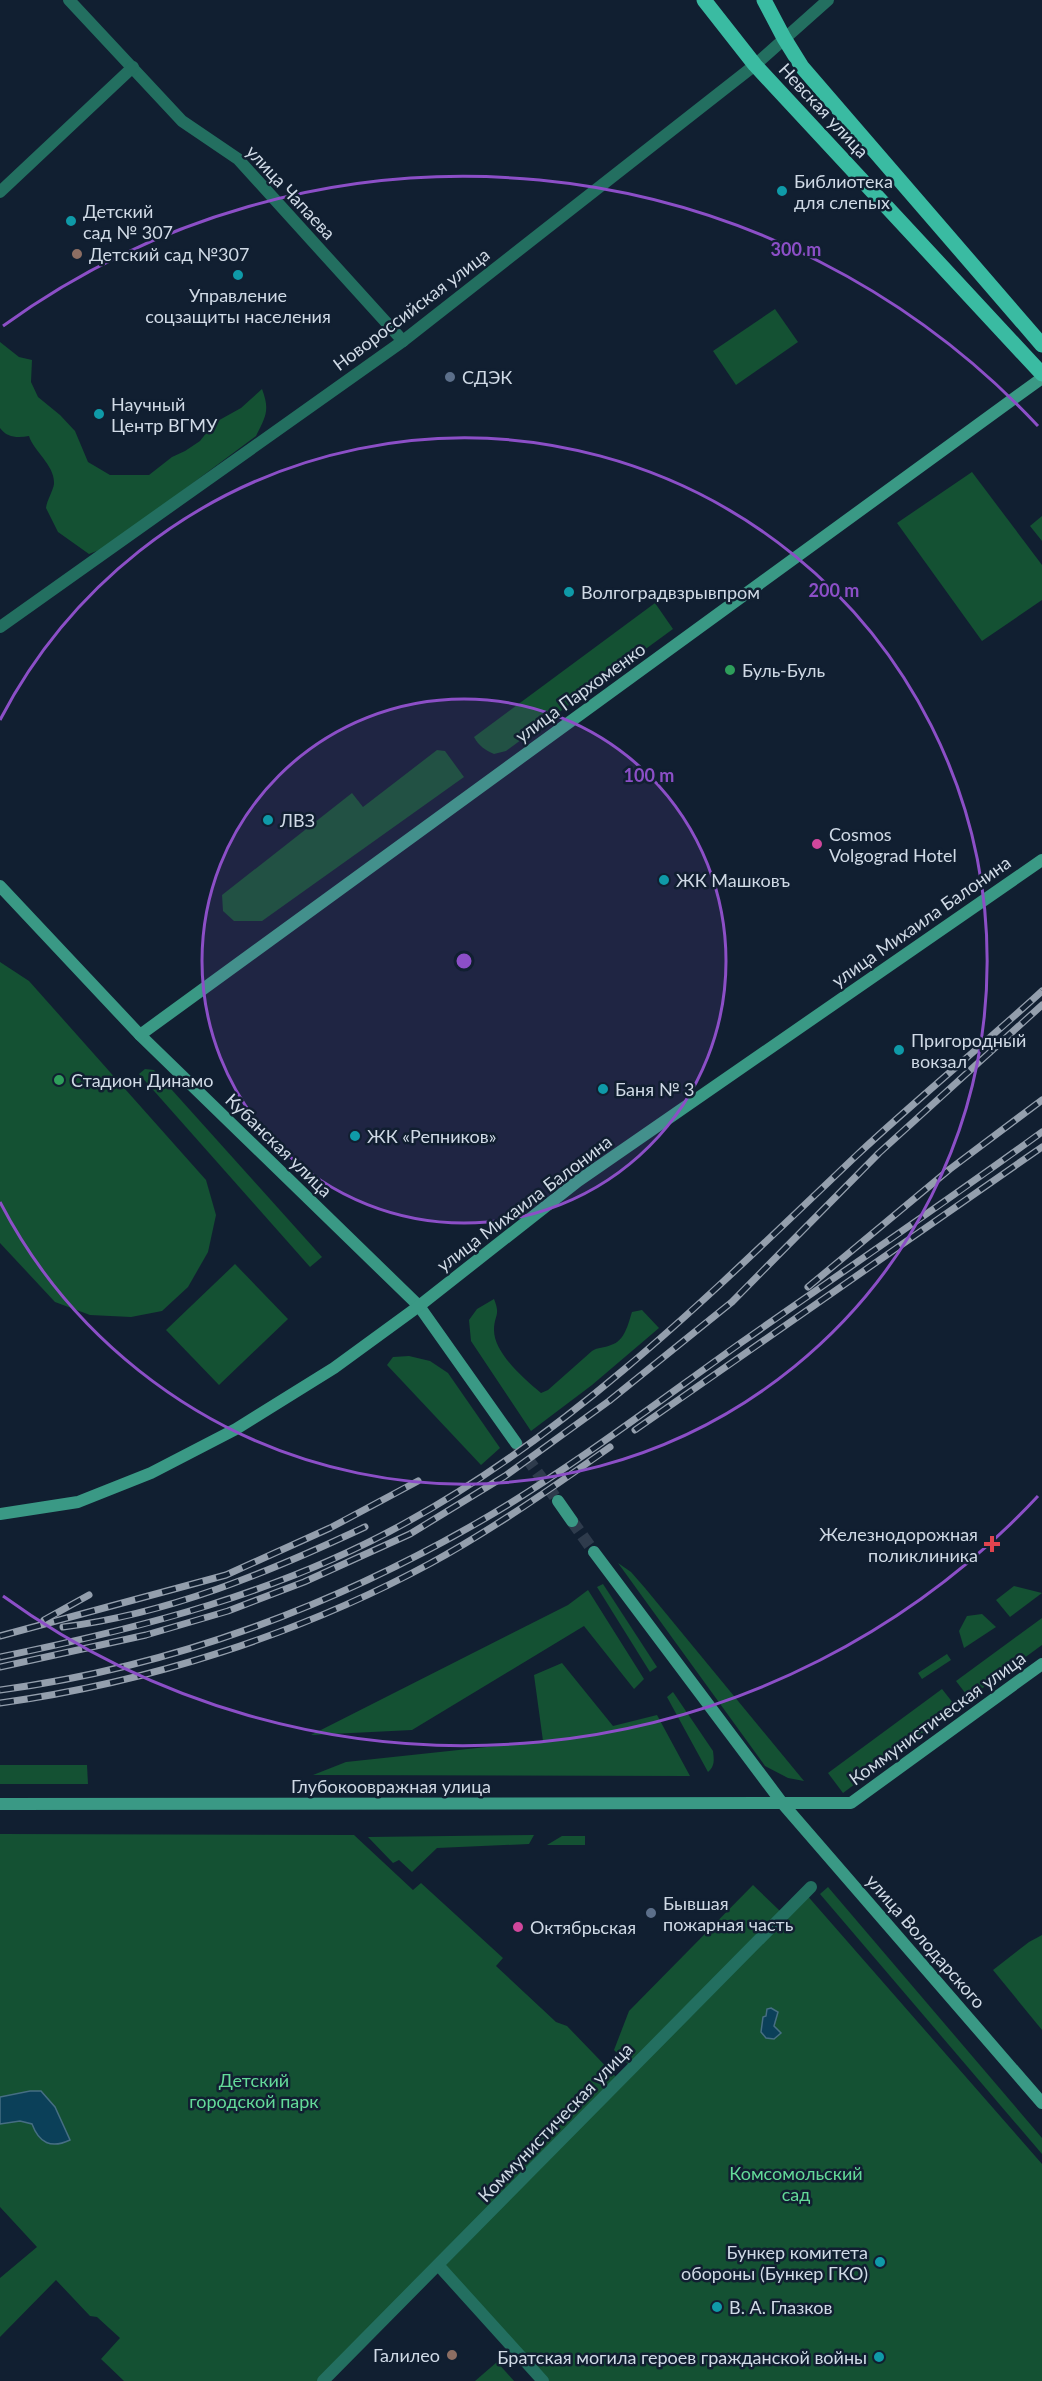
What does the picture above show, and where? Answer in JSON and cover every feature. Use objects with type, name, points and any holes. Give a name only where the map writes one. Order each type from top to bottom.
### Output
[{"type":"main road","name":"Невская улица","points":[[704,0],[755,65],[1042,376]]},
{"type":"main road","name":"Невская улица","points":[[764,0],[784,38],[810,77],[1042,345]]},
{"type":"main road","name":"улица Пархоменко","points":[[140,1035],[1042,376]]},
{"type":"main road","name":"улица Михаила Балонина","points":[[0,1514],[78,1502],[151,1473],[236,1429],[334,1368],[419,1306],[578,1181],[1042,860]]},
{"type":"main road","name":"Кубанская улица","points":[[0,886],[140,1035],[419,1306],[516,1443]]},
{"type":"main road","points":[[558,1501],[572,1521]]},
{"type":"main road","name":"улица Володарского","points":[[594,1552],[783,1804],[1042,2103]]},
{"type":"main road","name":"Коммунистическая улица","points":[[783,1804],[851,1803],[1042,1664]]},
{"type":"main road","name":"Глубокоовражная улица","points":[[0,1804],[783,1804]]},
{"type":"street","name":"улица Чапаева","points":[[69,0],[182,121],[238,159],[403,341]]},
{"type":"street","name":"Новороссийская улица","points":[[0,627],[403,341],[755,65],[828,0]]},
{"type":"street","points":[[0,192],[133,67]]},
{"type":"street","name":"Коммунистическая улица","points":[[323,2381],[811,1887]]},
{"type":"street","points":[[439,2266],[543,2381]]},
{"type":"green space","points":[[775,309],[798,342],[736,385],[713,351]]},
{"type":"green space","points":[[0,342],[19,357],[32,360],[31,382],[38,397],[75,431],[88,462],[110,475],[149,475],[172,457],[200,441],[214,423],[241,408],[262,389],[266,402],[264,418],[256,436],[107,547],[89,554],[58,532],[46,508],[54,484],[53,477],[29,436],[13,436],[6,434],[0,428]]},
{"type":"green space","points":[[972,472],[1042,565],[1042,600],[982,641],[897,523]]},
{"type":"green space","points":[[1042,516],[1042,541],[1030,526]]},
{"type":"green space","points":[[655,603],[673,629],[506,751],[494,754],[478,743],[474,737]]},
{"type":"green space","points":[[437,750],[445,751],[464,777],[262,921],[234,921],[223,911],[222,895],[352,793],[363,807]]},
{"type":"green space","name":"Стадион Динамо","points":[[0,962],[29,981],[206,1180],[216,1215],[208,1252],[188,1287],[162,1311],[131,1317],[90,1315],[55,1302],[0,1243]]},
{"type":"green space","points":[[145,1069],[154,1070],[322,1257],[310,1267],[139,1074]]},
{"type":"green space","points":[[235,1264],[288,1319],[219,1385],[166,1330]]},
{"type":"green space","points":[[494,1299],[497,1312],[494,1330],[499,1348],[511,1365],[541,1393],[548,1390],[592,1351],[620,1340],[632,1312],[642,1310],[659,1328],[592,1385],[531,1431],[471,1341],[469,1320],[477,1309]]},
{"type":"green space","points":[[409,1356],[430,1361],[448,1373],[500,1448],[481,1465],[387,1365],[393,1357]]},
{"type":"green space","points":[[618,1563],[631,1572],[645,1588],[804,1781],[788,1778],[765,1766]]},
{"type":"green space","points":[[603,1584],[657,1667],[650,1672],[597,1587]]},
{"type":"green space","points":[[1014,1586],[1042,1593],[1010,1617],[996,1600]]},
{"type":"green space","points":[[588,1590],[644,1679],[634,1689],[584,1626],[412,1730],[311,1735],[568,1605]]},
{"type":"green space","points":[[982,1614],[996,1627],[964,1648],[959,1631],[967,1616]]},
{"type":"green space","points":[[1042,1618],[1042,1645],[969,1698],[956,1681]]},
{"type":"green space","points":[[947,1654],[951,1660],[922,1679],[918,1673]]},
{"type":"green space","points":[[562,1663],[613,1726],[657,1715],[690,1776],[313,1775],[346,1762],[543,1741],[534,1675]]},
{"type":"green space","points":[[942,1689],[957,1708],[843,1793],[828,1773]]},
{"type":"green space","points":[[673,1692],[713,1751],[713,1765],[708,1772],[667,1697]]},
{"type":"green space","points":[[0,1765],[87,1765],[88,1784],[0,1784]]},
{"type":"green space","points":[[0,1834],[354,1835],[413,1890],[421,1883],[503,1958],[496,1966],[556,2022],[567,2026],[620,2081],[805,1893],[1042,2164],[1042,2381],[543,2381],[439,2267],[322,2381],[124,2381],[101,2359],[120,2338],[97,2317],[90,2316],[56,2280],[0,2337],[0,2278],[37,2247],[0,2207]]},
{"type":"green space","points":[[534,1835],[529,1844],[437,1848],[412,1872],[399,1860],[393,1863],[368,1837]]},
{"type":"green space","points":[[562,1836],[585,1836],[585,1845],[547,1845]]},
{"type":"green space","points":[[753,1885],[780,1911],[629,2065],[614,2050],[629,2011]]},
{"type":"green space","points":[[828,1887],[1042,2138],[1042,2154],[820,1894]]},
{"type":"green space","points":[[1042,1935],[1042,2030],[993,1970],[1029,1942]]},
{"type":"green space","points":[[497,2362],[514,2381],[475,2381]]},
{"type":"water","points":[[771,2008],[778,2012],[774,2026],[781,2033],[774,2039],[766,2038],[761,2032],[763,2017],[766,2016],[767,2009]]},
{"type":"water","points":[[41,2091],[55,2107],[70,2140],[51,2144],[38,2136],[32,2124],[20,2121],[0,2124],[0,2097]]},
{"type":"tunnel","points":[[516,1443],[558,1501]]},
{"type":"tunnel","points":[[572,1521],[594,1552]]},
{"type":"railway","points":[[0,1657],[105,1634],[260,1588],[359,1547],[469,1485],[529,1444],[643,1353],[752,1255],[880,1134],[1042,991]]},
{"type":"railway","points":[[0,1667],[146,1635],[228,1611],[304,1582],[410,1534],[505,1476],[609,1401],[732,1302],[879,1153],[1042,1005]]},
{"type":"railway","points":[[808,1287],[950,1169],[1042,1100]]},
{"type":"railway","points":[[0,1690],[65,1680],[191,1648],[314,1604],[432,1548],[522,1496],[586,1454],[1042,1132]]},
{"type":"railway","points":[[635,1430],[1042,1147]]},
{"type":"railway","points":[[0,1703],[111,1683],[166,1669],[222,1652],[329,1612],[381,1589],[454,1550],[522,1508],[610,1447]]},
{"type":"railway","points":[[0,1636],[226,1575],[330,1528],[418,1481]]},
{"type":"railway","points":[[63,1627],[102,1621],[179,1602],[255,1575],[365,1527]]},
{"type":"railway","points":[[44,1620],[89,1595]]},
{"type":"place","name":"Библиотека для слепых","points":[[782,191]]},
{"type":"place","name":"Детский сад № 307","points":[[71,221]]},
{"type":"place","name":"Детский сад №307","points":[[77,254]]},
{"type":"place","name":"Управление соцзащиты населения","points":[[238,275]]},
{"type":"place","name":"СДЭК","points":[[450,377]]},
{"type":"place","name":"Научный Центр ВГМУ","points":[[99,414]]},
{"type":"place","name":"Волгоградвзрывпром","points":[[569,592]]},
{"type":"place","name":"Буль-Буль","points":[[730,670]]},
{"type":"place","name":"ЛВЗ","points":[[268,820]]},
{"type":"place","name":"Cosmos Volgograd Hotel","points":[[817,844]]},
{"type":"place","name":"ЖК Машковъ","points":[[664,880]]},
{"type":"place","name":"Пригородный вокзал","points":[[899,1050]]},
{"type":"place","name":"Стадион Динамо","points":[[59,1080]]},
{"type":"place","name":"Баня № 3","points":[[603,1089]]},
{"type":"place","name":"ЖК «Репников»","points":[[355,1136]]},
{"type":"place","name":"Железнодорожная поликлиника","points":[[992,1544]]},
{"type":"place","name":"Бывшая пожарная часть","points":[[651,1913]]},
{"type":"place","name":"Октябрьская","points":[[518,1927]]},
{"type":"place","name":"Бункер комитета обороны (Бункер ГКО)","points":[[880,2262]]},
{"type":"place","name":"В. А. Глазков","points":[[717,2307]]},
{"type":"place","name":"Галилео","points":[[452,2355]]},
{"type":"place","name":"Братская могила героев гражданской войны","points":[[879,2357]]},
{"type":"park label","name":"Детский городской парк","points":[[254,2090]]},
{"type":"park label","name":"Комсомольский сад","points":[[796,2183]]}]
